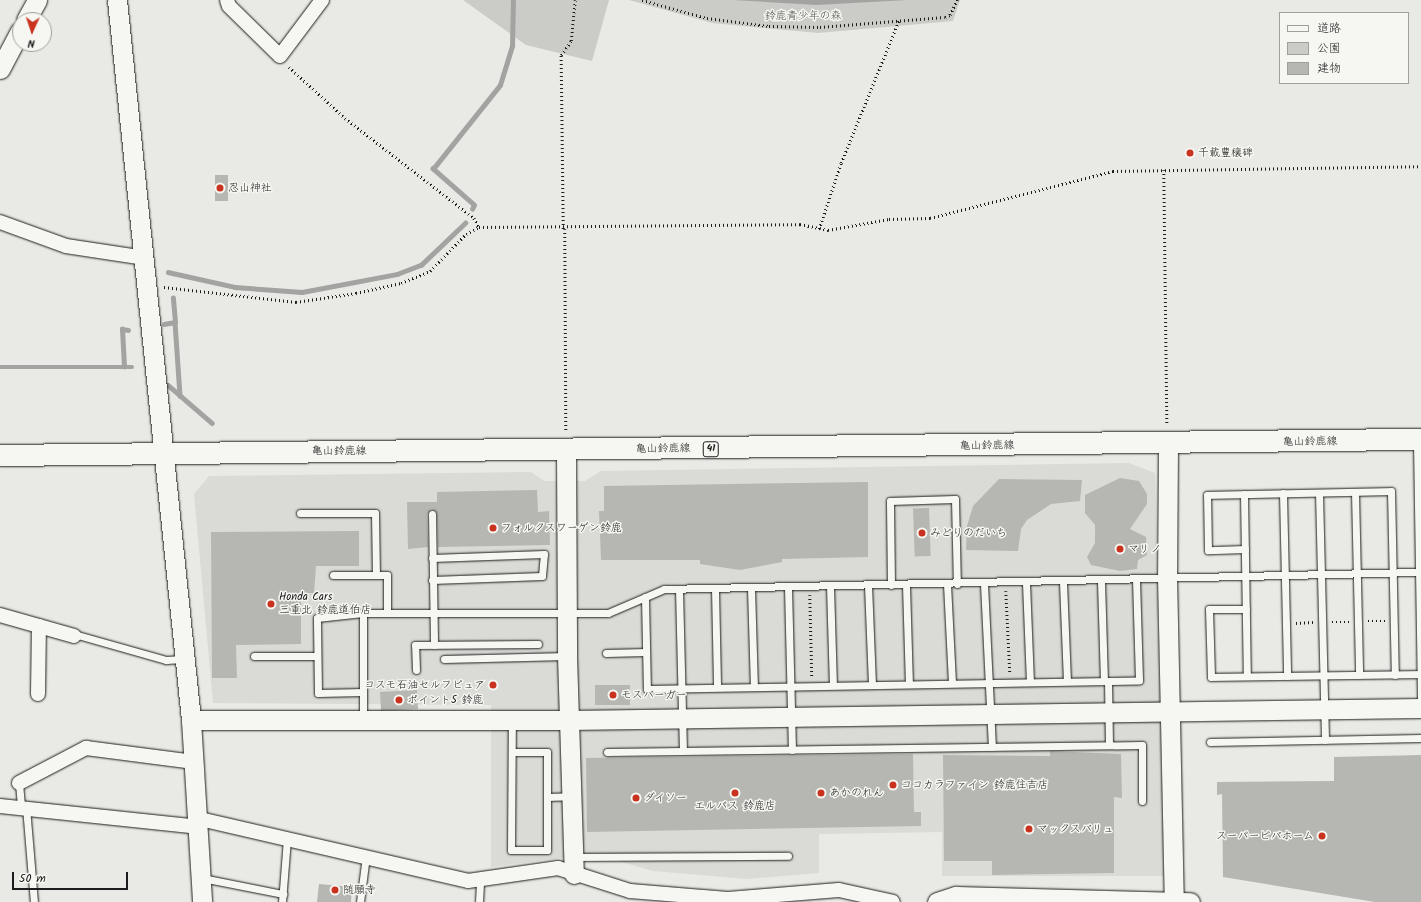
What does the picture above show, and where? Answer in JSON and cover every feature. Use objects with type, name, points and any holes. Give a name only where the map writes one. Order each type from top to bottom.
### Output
[{"type":"main road","name":"亀山鈴鹿線","points":[[0,455],[162,452],[1168,445],[1419,439]]},
{"type":"street","points":[[30,12],[37,0]]},
{"type":"street","points":[[116,0],[148,284],[162,452],[191,720],[200,823],[202,902]]},
{"type":"street","points":[[227,0],[229,6],[280,56],[322,0]]},
{"type":"street","points":[[0,69],[12,46]]},
{"type":"street","points":[[0,222],[66,246],[145,258]]},
{"type":"street","points":[[937,902],[956,899],[1013,901],[1179,901],[1170,711],[1167,576],[1168,445]]},
{"type":"street","points":[[566,450],[566,611],[574,865]]},
{"type":"street","points":[[0,615],[74,636]]},
{"type":"street","points":[[38,694],[39,626]]},
{"type":"street","points":[[191,720],[509,716],[569,720],[682,719],[1324,708],[1421,708]]},
{"type":"street","points":[[19,783],[86,748],[194,762]]},
{"type":"street","points":[[0,806],[200,823],[287,839],[480,881],[574,865],[630,891],[728,899],[839,890],[893,902]]},
{"type":"lane","points":[[1419,439],[1421,703]]},
{"type":"lane","points":[[1245,550],[1208,550],[1207,495],[1391,491],[1395,675]]},
{"type":"lane","points":[[1355,492],[1359,675]]},
{"type":"lane","points":[[1283,493],[1287,676]]},
{"type":"lane","points":[[1319,493],[1325,740]]},
{"type":"lane","points":[[1244,494],[1247,676]]},
{"type":"lane","points":[[891,585],[890,501],[955,500],[957,584]]},
{"type":"lane","points":[[300,513],[375,513],[376,575]]},
{"type":"lane","points":[[432,514],[434,645]]},
{"type":"lane","points":[[432,558],[544,554],[542,576],[432,580]]},
{"type":"lane","points":[[363,692],[318,692],[317,618],[363,613],[566,611],[608,613],[664,589],[1136,581],[1167,576],[1420,572]]},
{"type":"lane","points":[[333,575],[387,575],[387,613]]},
{"type":"lane","points":[[1101,581],[1109,745]]},
{"type":"lane","points":[[645,597],[647,689],[1139,680],[1136,581]]},
{"type":"lane","points":[[1063,582],[1067,682]]},
{"type":"lane","points":[[1026,583],[1030,682]]},
{"type":"lane","points":[[947,584],[952,683]]},
{"type":"lane","points":[[984,584],[992,747]]},
{"type":"lane","points":[[868,585],[872,685]]},
{"type":"lane","points":[[906,585],[909,684]]},
{"type":"lane","points":[[830,586],[833,686]]},
{"type":"lane","points":[[788,587],[792,750]]},
{"type":"lane","points":[[715,588],[718,687]]},
{"type":"lane","points":[[751,588],[754,687]]},
{"type":"lane","points":[[679,589],[683,751]]},
{"type":"lane","points":[[1246,609],[1209,610],[1211,677],[1421,674]]},
{"type":"lane","points":[[363,613],[363,719]]},
{"type":"lane","points":[[74,636],[74,632],[166,660],[185,659]]},
{"type":"lane","points":[[416,670],[415,645],[538,644]]},
{"type":"lane","points":[[606,653],[646,652]]},
{"type":"lane","points":[[254,656],[317,656]]},
{"type":"lane","points":[[444,659],[567,656]]},
{"type":"lane","points":[[509,716],[512,752],[511,850],[547,850],[547,752],[512,752]]},
{"type":"lane","points":[[1210,742],[1421,738]]},
{"type":"lane","points":[[607,752],[1142,745],[1142,801]]},
{"type":"lane","points":[[19,783],[24,807],[34,902]]},
{"type":"lane","points":[[547,797],[572,796]]},
{"type":"lane","points":[[282,902],[287,839]]},
{"type":"lane","points":[[360,902],[366,856]]},
{"type":"lane","points":[[574,865],[788,856]]},
{"type":"lane","points":[[202,878],[283,894]]},
{"type":"lane","points":[[479,902],[480,881]]},
{"type":"path","points":[[566,450],[561,55],[571,41],[575,0]]},
{"type":"path","points":[[642,0],[707,18],[769,26],[820,27],[950,15],[957,0]]},
{"type":"path","points":[[819,228],[841,163],[899,20]]},
{"type":"path","points":[[280,56],[345,118],[474,218],[479,227]]},
{"type":"path","points":[[148,284],[296,302],[356,293],[401,283],[430,271],[466,234],[479,227],[564,229],[800,224],[819,228],[889,219],[930,218],[1091,174],[1164,170],[1421,166]]},
{"type":"path","points":[[1164,170],[1168,445]]},
{"type":"path","points":[[1006,583],[1010,683]]},
{"type":"path","points":[[810,586],[813,686]]},
{"type":"shaded area","points":[[733,0],[907,0],[816,5]]},
{"type":"shaded area","points":[[1129,463],[1155,473],[1164,876],[942,876],[942,832],[819,834],[819,873],[747,879],[653,871],[594,854],[491,867],[491,705],[213,703],[194,494],[209,476],[531,472],[544,481],[585,481],[601,471]]},
{"type":"green space","points":[[463,0],[609,0],[592,61],[526,45]]},
{"type":"green space","name":"鈴鹿青少年の森","points":[[629,0],[960,0],[953,21],[818,33],[712,23]]},
{"type":"building","name":"忍山神社","points":[[215,175],[228,175],[228,201],[215,201]]},
{"type":"building","points":[[1120,478],[1139,481],[1147,494],[1147,504],[1130,529],[1146,537],[1147,555],[1138,560],[1137,569],[1120,571],[1091,565],[1087,557],[1095,543],[1095,525],[1085,513],[1085,495]]},
{"type":"building","points":[[999,479],[1082,480],[1080,501],[1051,504],[1027,520],[1021,529],[1018,551],[966,550],[967,526],[973,506]]},
{"type":"building","points":[[868,482],[868,557],[782,559],[782,562],[740,570],[700,564],[700,560],[601,560],[599,511],[604,511],[604,486]]},
{"type":"building","name":"フォルクスワーゲン鈴鹿","points":[[537,490],[538,512],[549,511],[550,545],[438,547],[437,514],[432,509],[427,514],[428,547],[408,549],[407,502],[437,502],[437,492]]},
{"type":"building","name":"みどりのだいち","points":[[929,508],[931,556],[915,557],[913,509]]},
{"type":"building","name":"Honda Cars 三重北 鈴鹿道伯店","points":[[359,531],[359,566],[316,566],[314,593],[301,593],[301,644],[236,645],[237,678],[212,678],[211,532]]},
{"type":"building","name":"モスバーガー","points":[[595,685],[630,685],[630,705],[595,705]]},
{"type":"building","name":"ポイント5 鈴鹿","points":[[417,690],[418,709],[381,711],[380,692]]},
{"type":"building","name":"マックスバリュ","points":[[1050,751],[1121,754],[1122,798],[1114,797],[1114,873],[992,875],[992,861],[944,861],[943,755],[1050,756]]},
{"type":"building","points":[[913,754],[914,812],[921,812],[921,826],[587,832],[586,758]]},
{"type":"building","name":"スーパービバホーム","points":[[1421,755],[1421,902],[1375,902],[1223,877],[1222,794],[1217,795],[1217,782],[1334,781],[1334,757]]},
{"type":"building","name":"随願寺","points":[[319,884],[352,887],[351,902],[317,902]]},
{"type":"waterway","points":[[472,209],[474,205],[433,169],[500,85],[512,46],[513,0]]},
{"type":"waterway","points":[[168,272],[235,287],[302,292],[397,274],[421,265],[465,223]]},
{"type":"waterway","points":[[164,324],[175,322],[173,298]]},
{"type":"waterway","points":[[175,322],[180,396]]},
{"type":"waterway","points":[[0,367],[124,367],[122,329],[128,330]]},
{"type":"waterway","points":[[124,367],[132,367]]},
{"type":"waterway","points":[[168,385],[212,423]]},
{"type":"place","name":"千載豊穣碑","points":[[1190,153]]},
{"type":"place","name":"忍山神社","points":[[220,188]]},
{"type":"place","name":"フォルクスワーゲン鈴鹿","points":[[493,528]]},
{"type":"place","name":"みどりのだいち","points":[[922,533]]},
{"type":"place","name":"マリノ","points":[[1120,549]]},
{"type":"place","name":"Honda Cars 三重北 鈴鹿道伯店","points":[[271,604]]},
{"type":"place","name":"コスモ石油セルフピュア","points":[[493,685]]},
{"type":"place","name":"モスバーガー","points":[[613,695]]},
{"type":"place","name":"ポイント5 鈴鹿","points":[[399,700]]},
{"type":"place","name":"ココカラファイン 鈴鹿住吉店","points":[[893,785]]},
{"type":"place","name":"エルパス 鈴鹿店","points":[[735,793]]},
{"type":"place","name":"あかのれん","points":[[821,793]]},
{"type":"place","name":"ダイソー","points":[[636,798]]},
{"type":"place","name":"マックスバリュ","points":[[1029,829]]},
{"type":"place","name":"スーパービバホーム","points":[[1322,836]]},
{"type":"place","name":"随願寺","points":[[335,890]]}]
